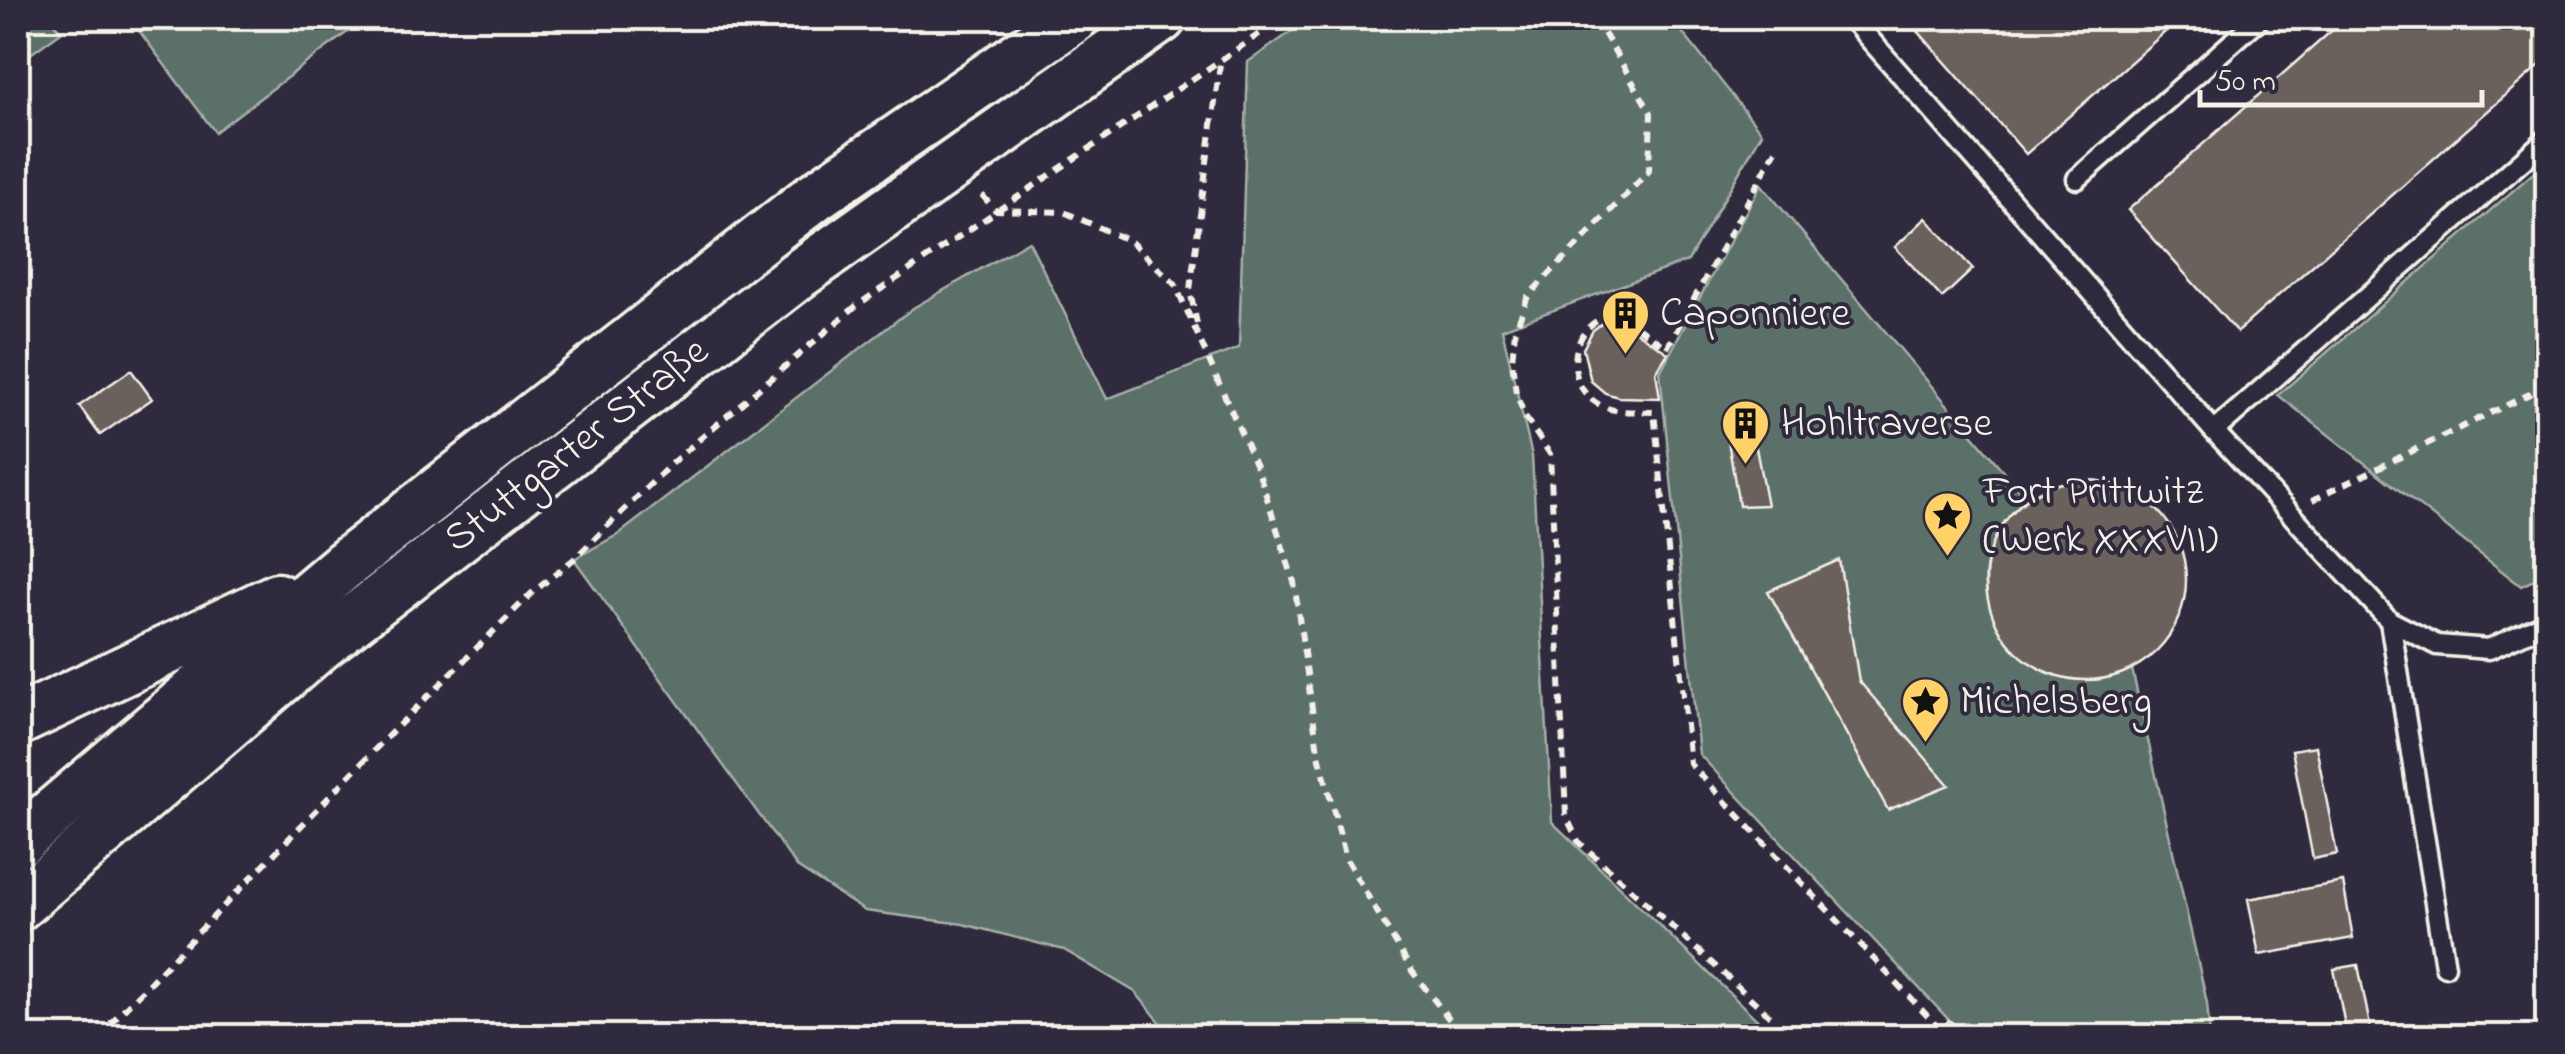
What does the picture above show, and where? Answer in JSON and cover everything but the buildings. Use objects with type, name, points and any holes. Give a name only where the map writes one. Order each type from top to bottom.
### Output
[{"type":"main road","name":"Stuttgarter Straße","points":[[18,842],[343,566],[814,198],[1074,18]]},
{"type":"main road","name":"Stuttgarter Straße","points":[[18,906],[321,645],[798,274],[1161,18]]},
{"type":"main road","points":[[18,721],[343,566]]},
{"type":"lane","points":[[1850,18],[2214,430],[2390,622],[2437,645],[2489,649],[2548,622]]},
{"type":"lane","points":[[2076,180],[2260,18]]},
{"type":"lane","points":[[2214,430],[2548,138]]},
{"type":"lane","points":[[2390,622],[2445,966]]},
{"type":"path","points":[[98,1036],[388,736],[532,593],[574,559],[674,462],[856,306],[1283,18]]},
{"type":"path","points":[[1595,18],[1651,113],[1649,171],[1528,296],[1514,331],[1512,361],[1516,393],[1526,418],[1550,454],[1566,816],[1578,841],[1792,1036]]},
{"type":"path","points":[[1199,336],[1190,290],[1220,63]]},
{"type":"path","points":[[1776,150],[1667,348],[1619,318],[1602,319],[1588,328],[1574,350],[1573,373],[1587,393],[1607,408],[1654,412],[1690,764],[1935,1024],[1924,1036]]},
{"type":"path","points":[[995,210],[1064,212],[1130,242],[1174,284],[1259,473],[1294,582],[1318,751],[1346,859],[1412,971],[1462,1036]]},
{"type":"path","points":[[2289,511],[2548,385]]},
{"type":"green space","points":[[18,18],[50,18],[61,32],[18,63]]},
{"type":"green space","points":[[142,18],[366,18],[215,132],[134,24]]},
{"type":"green space","points":[[1311,18],[1671,18],[1762,133],[1688,261],[1502,329],[1532,456],[1552,822],[1774,1036],[1172,1036],[1135,992],[1064,950],[963,924],[865,911],[797,867],[574,559],[619,534],[913,308],[1029,241],[1107,399],[1239,348],[1248,62]]},
{"type":"green space","points":[[2547,161],[2547,574],[2521,586],[2278,395]]},
{"type":"green space","points":[[1761,184],[2026,498],[1997,536],[1986,570],[1989,603],[2003,635],[2033,664],[2051,673],[2091,679],[2132,669],[2207,1003],[2210,1036],[1964,1036],[1699,754],[1660,372]]},
{"type":"place","name":"Caponniere","points":[[1625,356]]},
{"type":"place","name":"Hohltraverse","points":[[1746,466]]},
{"type":"place","name":"Fort Prittwitz (Werk XXXVII)","points":[[1948,558]]},
{"type":"place","name":"Michelsberg","points":[[1925,744]]}]
